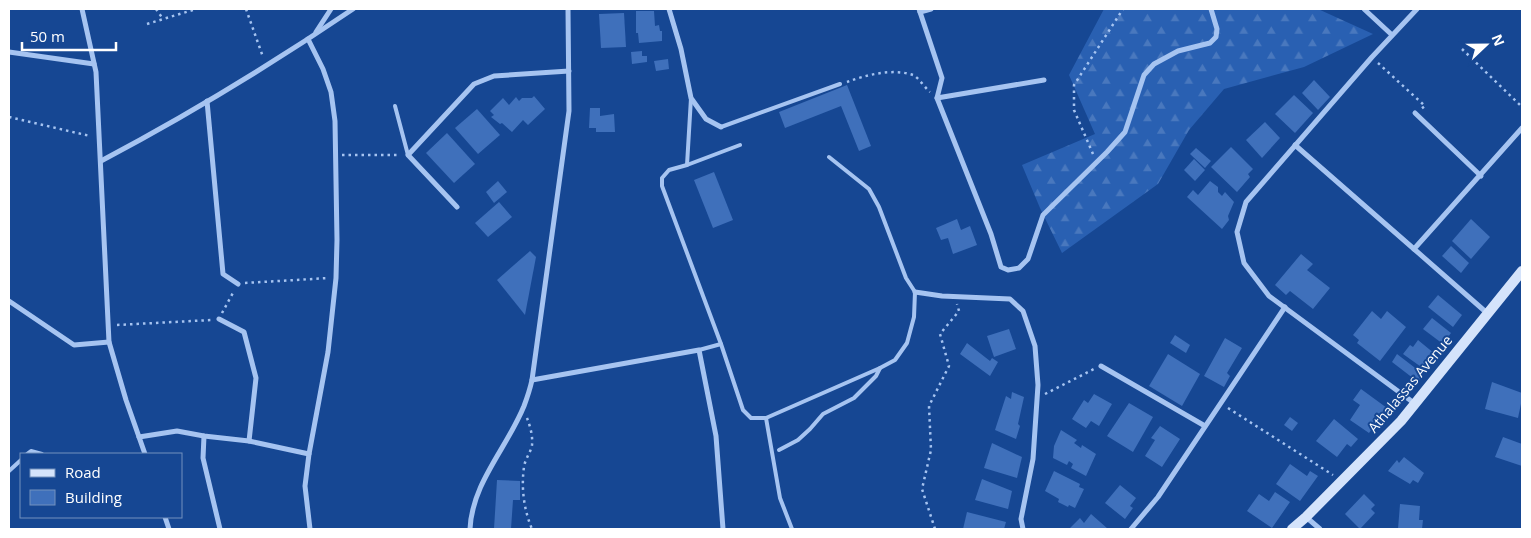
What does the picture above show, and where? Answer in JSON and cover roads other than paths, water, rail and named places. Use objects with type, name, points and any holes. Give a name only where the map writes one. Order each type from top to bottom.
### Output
[{"type":"main road","name":"Athalassas Avenue","points":[[1292,529],[1401,421],[1522,271]]},
{"type":"street","points":[[82,9],[94,64],[101,161],[109,342],[126,400],[145,453]]},
{"type":"street","points":[[314,35],[331,9]]},
{"type":"street","points":[[101,161],[147,137],[266,66],[353,9]]},
{"type":"street","points":[[470,529],[478,491],[524,407],[532,380],[569,111],[568,9]]},
{"type":"street","points":[[669,9],[681,49],[691,98],[706,119],[721,127]]},
{"type":"street","points":[[931,9],[919,10],[942,78],[936,98],[991,234],[1001,267],[1008,270],[1018,268],[1028,259],[1043,215],[1097,163],[1125,132],[1144,75],[1149,69],[1154,64],[1178,51],[1210,43],[1216,37],[1217,29],[1211,9]]},
{"type":"street","points":[[1364,9],[1392,35]]},
{"type":"street","points":[[1414,403],[1269,296],[1244,263],[1237,232],[1246,202],[1372,57],[1417,9]]},
{"type":"street","points":[[308,39],[323,69],[331,92],[335,121],[336,155],[336,278],[328,352],[305,486],[310,529]]},
{"type":"street","points":[[9,52],[94,64]]},
{"type":"street","points":[[457,207],[408,155],[474,84],[494,76],[569,71]]},
{"type":"street","points":[[936,98],[1044,80]]},
{"type":"street","points":[[207,101],[223,274],[238,284]]},
{"type":"street","points":[[1415,114],[1481,176]]},
{"type":"street","points":[[1414,249],[1522,128]]},
{"type":"street","points":[[1295,145],[1488,313]]},
{"type":"street","points":[[914,292],[1010,299],[1023,310],[1036,346],[1037,398],[1033,459],[1021,519],[1023,529]]},
{"type":"street","points":[[9,301],[74,345],[109,342]]},
{"type":"street","points":[[1134,528],[1158,497],[1285,307]]},
{"type":"street","points":[[219,319],[244,332],[256,378],[248,441]]},
{"type":"street","points":[[532,380],[699,350],[716,436],[724,529]]},
{"type":"street","points":[[1101,366],[1205,426]]},
{"type":"street","points":[[140,437],[177,431],[248,441],[309,454]]},
{"type":"street","points":[[204,436],[203,458],[220,529]]},
{"type":"street","points":[[1306,517],[1320,529]]},
{"type":"lane","points":[[721,127],[840,84]]},
{"type":"lane","points":[[687,165],[691,98]]},
{"type":"lane","points":[[396,106],[408,155]]},
{"type":"lane","points":[[740,145],[669,170],[662,178],[662,186],[721,344],[743,410],[751,418],[766,418],[880,368],[895,360],[907,343],[914,317],[914,292],[906,278],[879,207],[869,189],[829,158]]},
{"type":"lane","points":[[699,350],[721,344]]},
{"type":"lane","points":[[779,450],[798,440],[823,414],[854,398],[876,376],[880,368]]},
{"type":"lane","points":[[766,418],[780,498],[792,529]]},
{"type":"lane","points":[[9,471],[20,461]]}]
